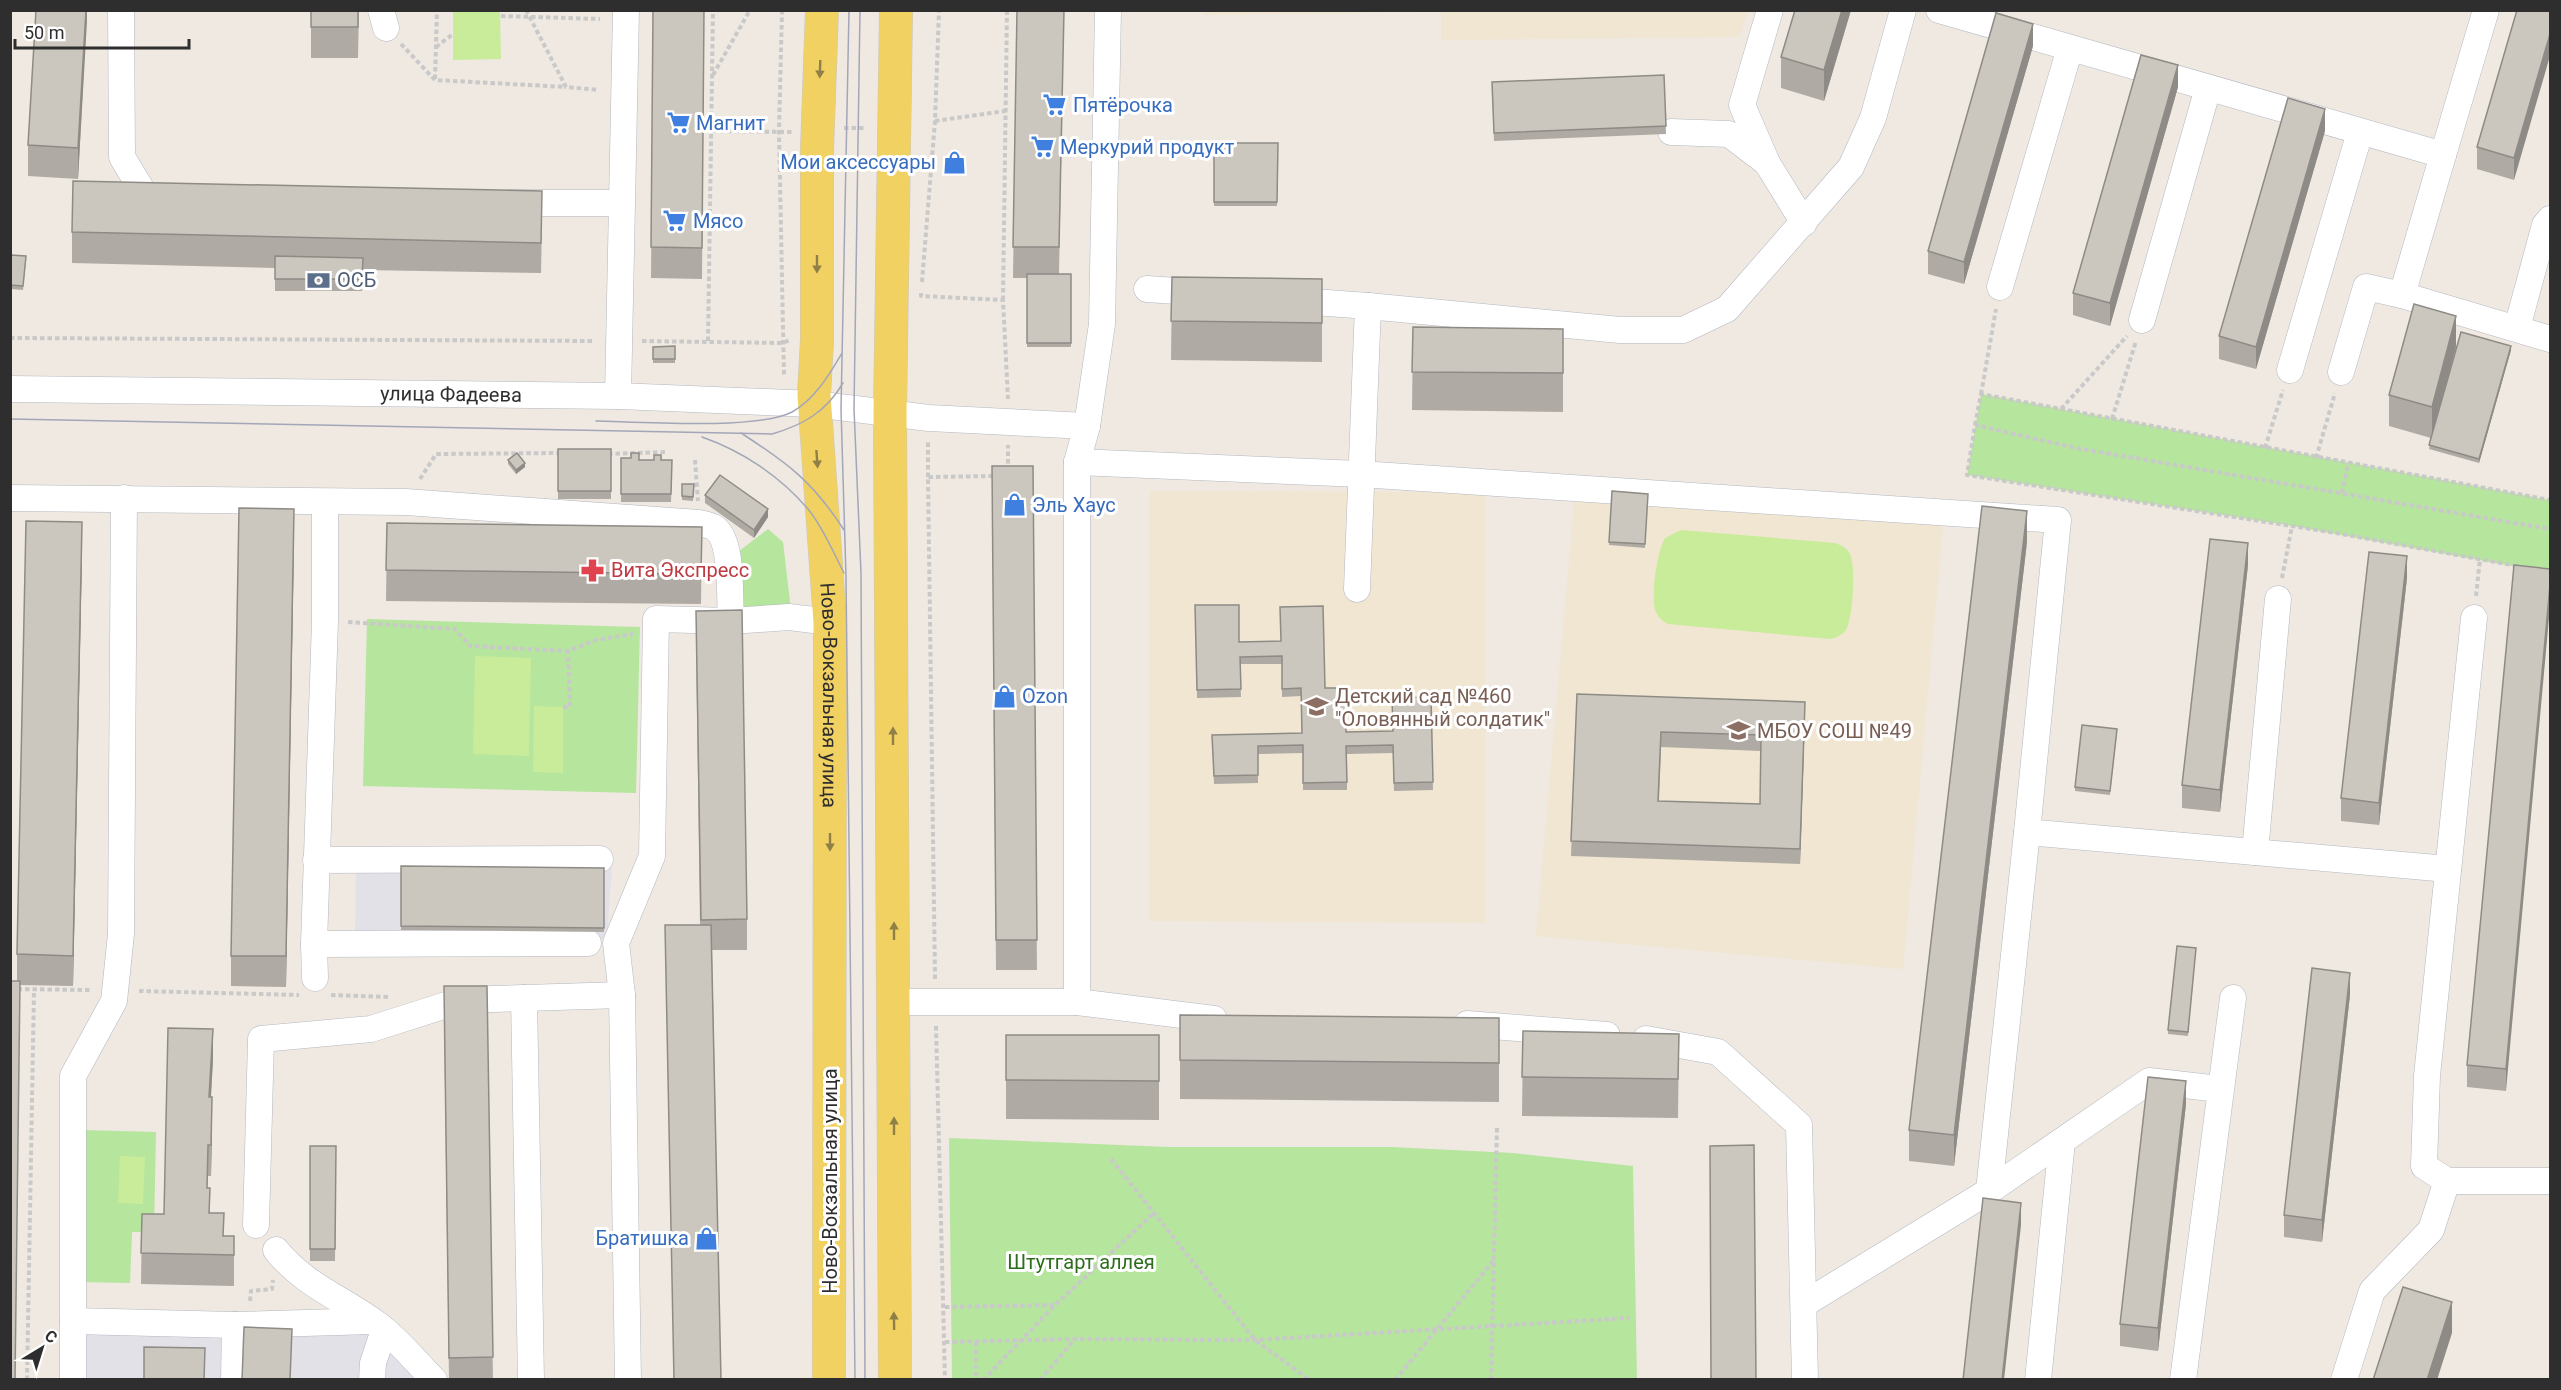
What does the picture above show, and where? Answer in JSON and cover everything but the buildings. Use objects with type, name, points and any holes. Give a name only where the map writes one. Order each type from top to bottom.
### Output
[{"type":"main road","name":"Ново-Вокзальная улица","points":[[822,10],[817,150],[817,340],[814,404],[830,622],[829,1380]]},
{"type":"main road","points":[[896,10],[890,414],[895,1002],[893,1257],[896,1380]]},
{"type":"street","points":[[121,10],[122,157],[148,200],[184,201]]},
{"type":"street","points":[[618,396],[620,203],[626,10]]},
{"type":"street","points":[[1077,1002],[1077,462],[1087,426],[1102,324],[1108,10]]},
{"type":"street","points":[[1770,10],[1742,105],[1767,163],[1804,223]]},
{"type":"street","points":[[1263,298],[1620,330],[1683,330],[1726,309],[1851,167],[1873,118],[1903,10]]},
{"type":"street","points":[[1939,10],[2443,155]]},
{"type":"street","points":[[2402,295],[2486,10]]},
{"type":"street","points":[[2000,287],[2070,48]]},
{"type":"street","points":[[2142,320],[2208,88]]},
{"type":"street","points":[[1671,132],[1729,134],[1767,163]]},
{"type":"street","points":[[2290,370],[2360,132]]},
{"type":"street","points":[[481,203],[620,203]]},
{"type":"street","points":[[2517,328],[2545,225],[2550,219]]},
{"type":"street","points":[[2341,372],[2366,287],[2402,295],[2550,339]]},
{"type":"street","points":[[1147,289],[1228,295]]},
{"type":"street","points":[[1357,589],[1368,306]]},
{"type":"street","name":"улица Фадеева","points":[[10,389],[618,396],[814,404],[929,418],[1087,426]]},
{"type":"street","points":[[1077,462],[1360,474],[2058,520],[1989,1191]]},
{"type":"street","points":[[10,498],[406,502],[699,523],[714,527],[724,540],[728,552],[731,621]]},
{"type":"street","points":[[73,1380],[73,1076],[114,1001],[121,934],[124,498]]},
{"type":"street","points":[[316,990],[314,944],[325,621],[325,502]]},
{"type":"street","points":[[2254,852],[2278,599]]},
{"type":"street","points":[[628,1380],[622,995],[616,943],[652,856],[656,619],[731,621],[789,617],[830,622]]},
{"type":"street","points":[[2474,618],[2427,1076],[2424,1166],[2447,1180],[2550,1181]]},
{"type":"street","points":[[2027,832],[2448,869]]},
{"type":"street","points":[[316,860],[600,860]]},
{"type":"street","points":[[314,944],[588,943]]},
{"type":"street","points":[[256,1225],[261,1039],[371,1029],[462,1000],[622,995]]},
{"type":"street","points":[[524,998],[531,1380]]},
{"type":"street","points":[[2183,1380],[2233,998]]},
{"type":"street","points":[[895,1002],[1077,1002],[1200,1019],[1235,1020]]},
{"type":"street","points":[[1448,1024],[1495,1025],[1639,1038],[1719,1052],[1799,1125],[1805,1380]]},
{"type":"street","points":[[1804,1304],[1989,1191],[2148,1082],[2220,1089]]},
{"type":"street","points":[[2038,1380],[2062,1141]]},
{"type":"street","points":[[2343,1380],[2372,1291],[2431,1230],[2447,1180]]},
{"type":"street","points":[[276,1250],[288,1266],[379,1326],[434,1380]]},
{"type":"street","points":[[73,1321],[379,1326]]},
{"type":"street","points":[[234,1380],[235,1325]]},
{"type":"street","points":[[372,1380],[379,1326]]},
{"type":"path","points":[[435,80],[437,10]]},
{"type":"path","points":[[526,10],[566,87]]},
{"type":"path","points":[[708,341],[713,10]]},
{"type":"path","points":[[712,76],[750,10]]},
{"type":"path","points":[[782,10],[779,132],[784,376]]},
{"type":"path","points":[[939,10],[935,121],[921,297],[1003,300]]},
{"type":"path","points":[[945,1380],[936,1002],[928,477],[1008,476],[1003,300],[1006,10]]},
{"type":"path","points":[[501,16],[600,19]]},
{"type":"path","points":[[384,19],[435,80],[599,90]]},
{"type":"path","points":[[436,48],[453,34]]},
{"type":"path","points":[[935,121],[1005,111]]},
{"type":"path","points":[[840,128],[865,128]]},
{"type":"path","points":[[712,131],[802,131]]},
{"type":"path","points":[[2000,287],[1967,475],[2292,526],[2527,568]]},
{"type":"path","points":[[2061,410],[2142,320]]},
{"type":"path","points":[[2112,419],[2142,320]]},
{"type":"path","points":[[10,338],[502,342],[684,341]]},
{"type":"path","points":[[2265,448],[2290,370]]},
{"type":"path","points":[[2316,458],[2341,372]]},
{"type":"path","points":[[1981,394],[2550,500]]},
{"type":"path","points":[[1975,425],[2076,448],[2550,529]]},
{"type":"path","points":[[606,454],[667,452]]},
{"type":"path","points":[[418,483],[436,454],[572,453]]},
{"type":"path","points":[[695,460],[699,523]]},
{"type":"path","points":[[2342,493],[2348,464]]},
{"type":"path","points":[[2278,599],[2292,526]]},
{"type":"path","points":[[2474,618],[2480,559]]},
{"type":"path","points":[[325,621],[455,629],[470,646],[568,651],[596,640],[633,633],[656,619]]},
{"type":"path","points":[[564,707],[570,707],[568,651]]},
{"type":"path","points":[[10,989],[316,990],[394,997]]},
{"type":"path","points":[[27,1380],[34,990]]},
{"type":"path","points":[[1491,1380],[1497,1128]]},
{"type":"path","points":[[1111,1159],[1255,1340],[1310,1380]]},
{"type":"path","points":[[983,1380],[1055,1305],[1154,1213]]},
{"type":"path","points":[[235,1325],[247,1317],[251,1291],[272,1289],[276,1250]]},
{"type":"path","points":[[1395,1380],[1494,1260]]},
{"type":"path","points":[[944,1307],[1055,1305]]},
{"type":"path","points":[[945,1342],[1075,1339],[1255,1340],[1630,1318]]},
{"type":"path","points":[[1040,1380],[1075,1339]]},
{"type":"path","points":[[976,1342],[976,1380]]},
{"type":"shaded area","points":[[1417,10],[1417,12],[1204,15],[1204,11]]},
{"type":"shaded area","points":[[1441,10],[1748,11],[1739,37],[1441,40]]},
{"type":"shaded area","name":"Детский сад №460 \"Оловянный солдатик\"","points":[[1150,491],[1486,492],[1485,923],[1149,921]]},
{"type":"shaded area","name":"МБОУ СОШ №49","points":[[1575,492],[1943,526],[1903,969],[1536,936]]},
{"type":"shaded area","points":[[356,866],[612,866],[607,939],[355,939]]},
{"type":"shaded area","points":[[73,1321],[374,1321],[434,1380],[73,1380]]},
{"type":"green space","points":[[453,11],[500,11],[501,59],[453,60]]},
{"type":"green space","points":[[1981,394],[2550,500],[2550,573],[2292,526],[1967,475]]},
{"type":"green space","points":[[768,529],[783,542],[791,610],[736,607],[734,555]]},
{"type":"green space","points":[[1681,530],[1835,543],[1844,547],[1852,560],[1853,580],[1852,604],[1846,630],[1830,639],[1666,623],[1655,610],[1655,574],[1665,538]]},
{"type":"green space","points":[[367,619],[640,627],[636,793],[363,786]]},
{"type":"green space","points":[[475,656],[531,658],[529,756],[473,754]]},
{"type":"green space","points":[[534,706],[563,707],[563,773],[533,772]]},
{"type":"green space","points":[[82,1130],[156,1132],[154,1232],[132,1232],[130,1283],[79,1282]]},
{"type":"green space","name":"Штутгарт аллея","points":[[949,1138],[1169,1147],[1391,1147],[1513,1153],[1633,1166],[1637,1379],[952,1379]]},
{"type":"green space","points":[[120,1156],[145,1157],[143,1204],[118,1203]]},
{"type":"tram line","points":[[849,10],[841,409],[846,577],[855,1380]]},
{"type":"tram line","points":[[860,10],[854,409],[861,573],[865,1380]]},
{"type":"tram line","points":[[596,421],[697,424],[776,418],[792,412],[808,400],[827,378],[842,353]]},
{"type":"tram line","points":[[10,419],[772,434],[804,422],[813,416],[829,402],[843,383]]},
{"type":"tram line","points":[[741,433],[799,475],[822,499],[844,530]]},
{"type":"tram line","points":[[702,437],[746,457],[773,475],[797,497],[808,509],[828,540],[844,573]]},
{"type":"place","name":"Пятёрочка","points":[[1055,105]]},
{"type":"place","name":"Магнит","points":[[678,123]]},
{"type":"place","name":"Меркурий продукт","points":[[1042,147]]},
{"type":"place","name":"Мои аксессуары","points":[[954,162]]},
{"type":"place","name":"Мясо","points":[[675,221]]},
{"type":"place","name":"ОСБ","points":[[319,280]]},
{"type":"place","name":"Эль Хаус","points":[[1014,505]]},
{"type":"place","name":"Вита Экспресс","points":[[593,570]]},
{"type":"place","name":"Ozon","points":[[1004,696]]},
{"type":"place","name":"Детский сад №460 \"Оловянный солдатик\"","points":[[1317,707]]},
{"type":"place","name":"МБОУ СОШ №49","points":[[1739,731]]},
{"type":"place","name":"Братишка","points":[[707,1238]]}]
